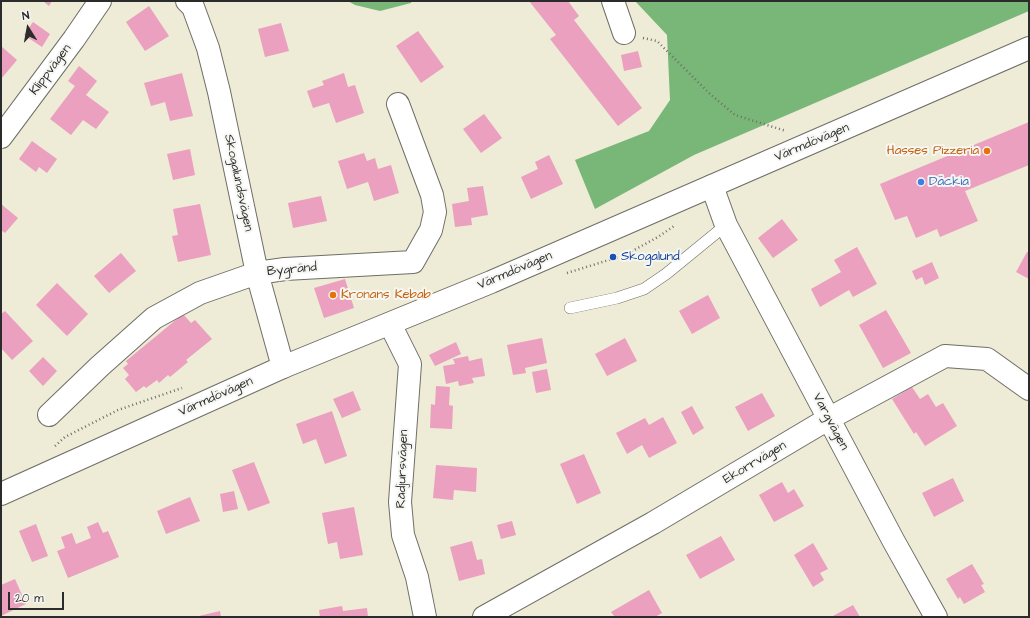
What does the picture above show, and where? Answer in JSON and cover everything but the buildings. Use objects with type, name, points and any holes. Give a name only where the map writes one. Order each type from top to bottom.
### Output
[{"type":"street","name":"Klippvägen","points":[[1,137],[100,1]]},
{"type":"street","name":"Skogalundsvägen","points":[[187,1],[193,7],[208,48],[219,92],[257,273],[283,367]]},
{"type":"street","points":[[613,1],[624,33]]},
{"type":"street","name":"Värmdövägen","points":[[1,494],[283,367],[390,324],[1029,48]]},
{"type":"street","name":"Bygränd","points":[[49,415],[100,366],[154,318],[200,293],[257,273],[285,269],[413,262],[431,230],[435,212],[432,195],[398,104]]},
{"type":"street","name":"Vargvägen","points":[[712,186],[726,225],[828,419],[936,617]]},
{"type":"street","name":"Rådjursvägen","points":[[390,324],[410,364],[400,502],[403,535],[417,577],[425,617]]},
{"type":"street","name":"Ekorrvägen","points":[[484,617],[660,519],[828,419],[945,356],[987,359],[1029,389]]},
{"type":"lane","points":[[570,308],[617,298],[644,289],[666,274],[726,225]]},
{"type":"path","points":[[657,41],[710,94],[735,115],[786,131]]},
{"type":"green space","points":[[348,1],[412,1],[411,3],[380,11],[355,5]]},
{"type":"green space","points":[[635,1],[1029,1],[1029,11],[694,155],[595,209],[575,160],[649,131],[670,100],[667,35]]},
{"type":"place","name":"Hasses Pizzeria","points":[[987,151]]},
{"type":"place","name":"Däckia","points":[[921,182]]},
{"type":"place","name":"Skogalund","points":[[613,257]]},
{"type":"place","name":"Kronans Kebab","points":[[333,295]]}]
